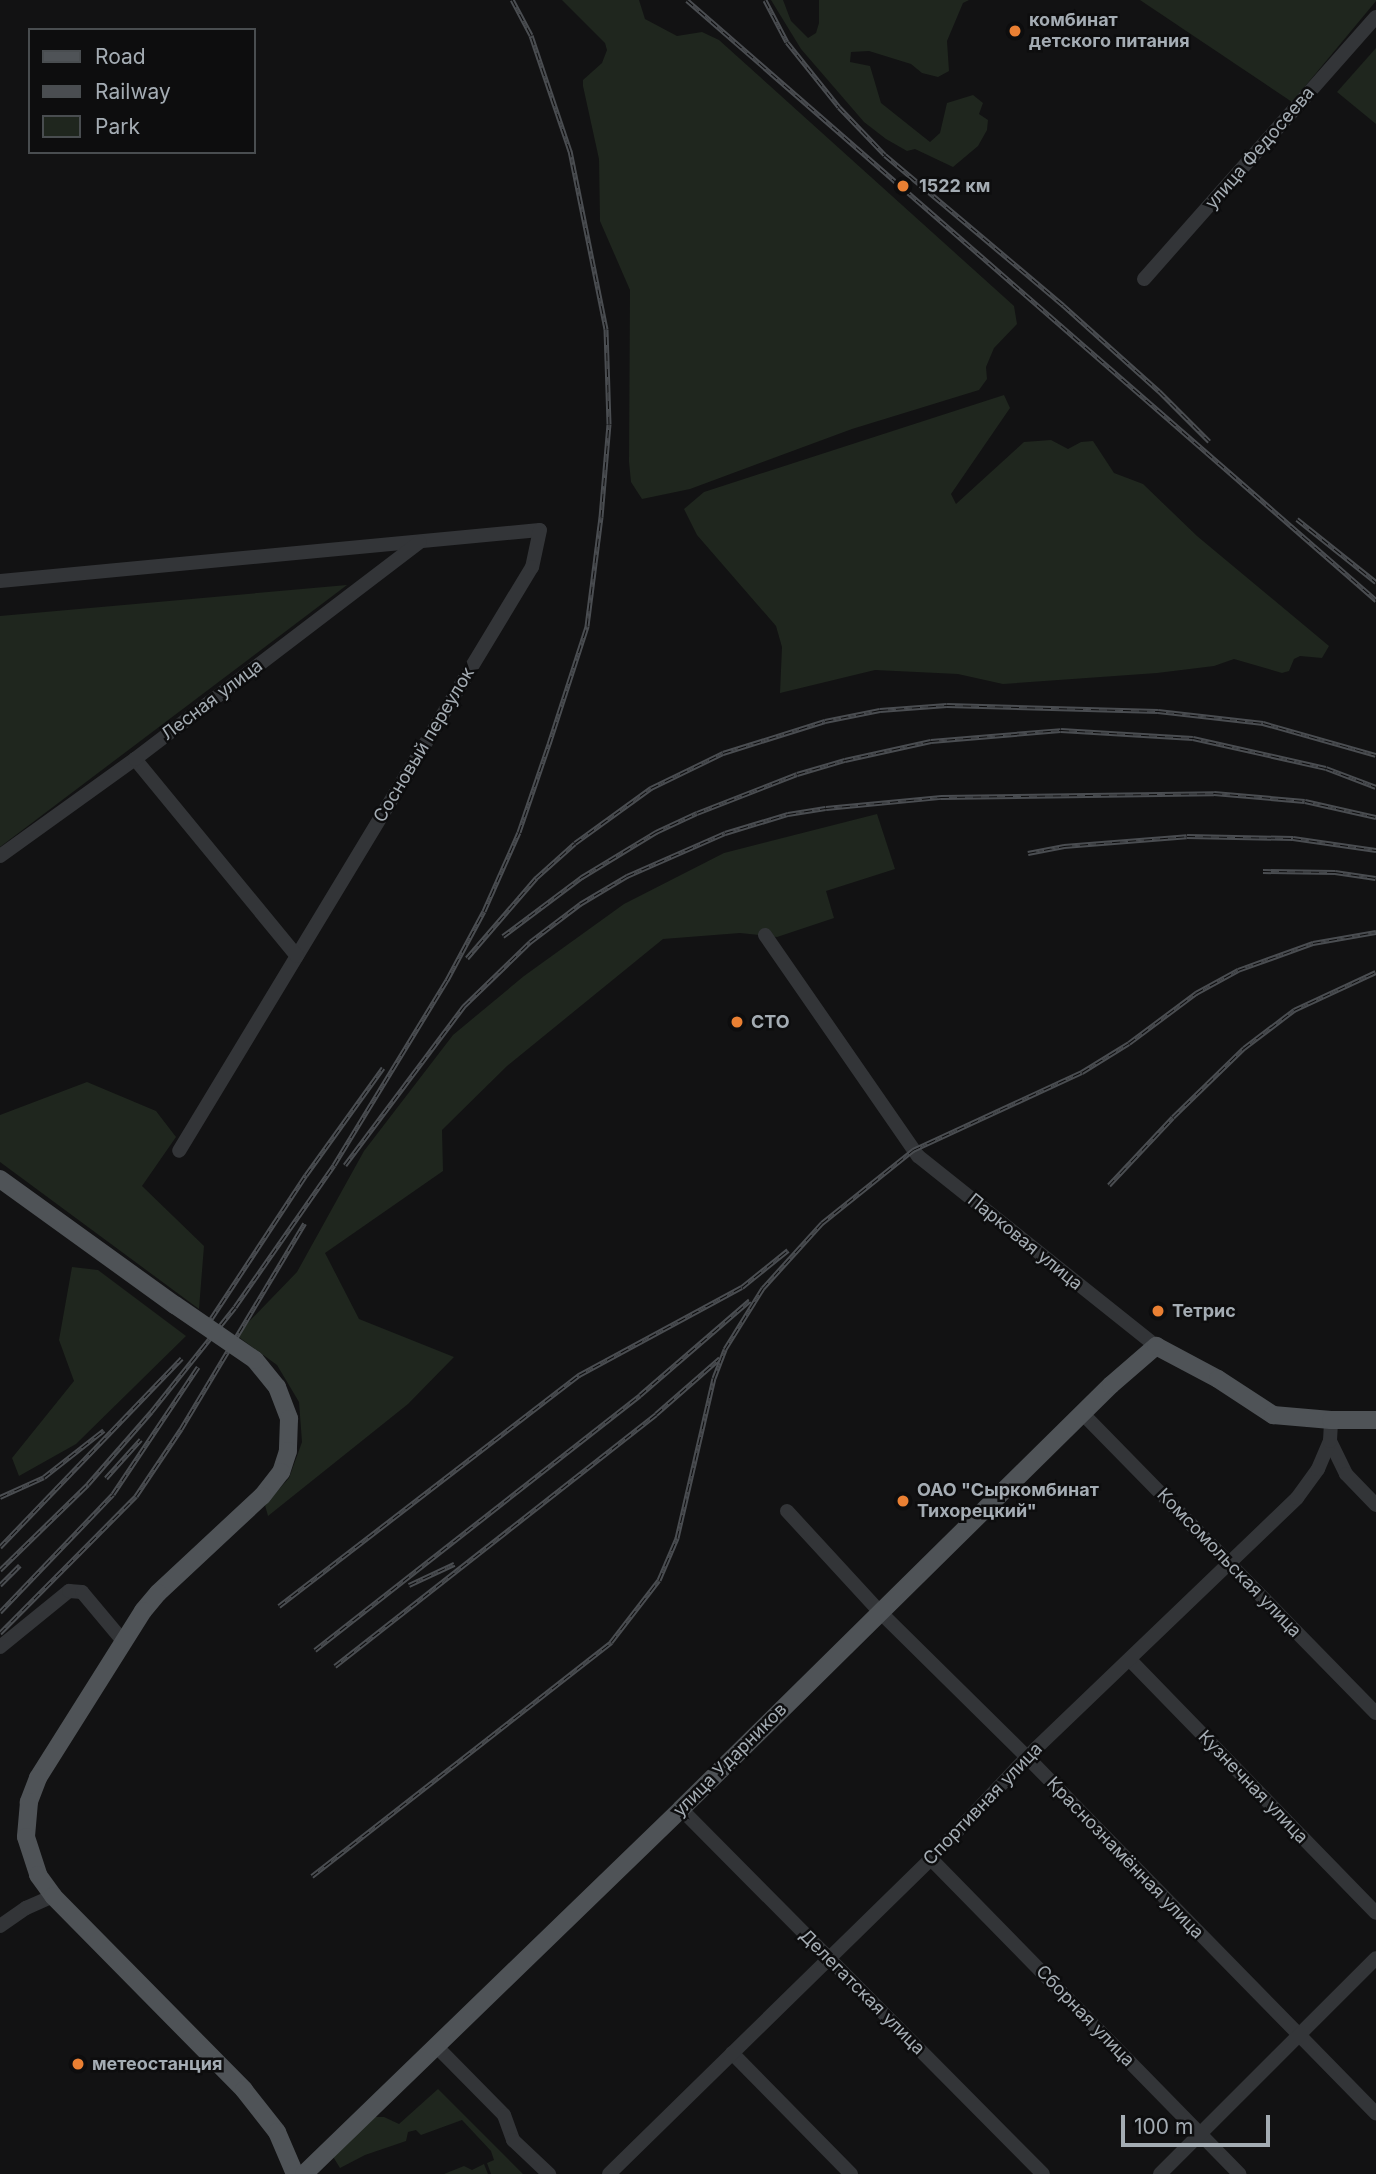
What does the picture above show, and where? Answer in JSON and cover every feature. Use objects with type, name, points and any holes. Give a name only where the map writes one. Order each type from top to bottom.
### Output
[{"type":"main road","points":[[0,1179],[255,1360],[277,1387],[289,1419],[288,1451],[281,1472],[262,1496],[158,1592],[123,1641],[32,1790],[25,1821],[29,1853],[38,1875],[53,1896],[110,1958],[212,2055],[244,2090],[277,2132],[295,2174]]},
{"type":"main road","name":"улица Ударников","points":[[304,2174],[681,1809],[1082,1413],[1156,1346]]},
{"type":"main road","name":"Парковая улица","points":[[1156,1346],[1218,1380],[1273,1415],[1331,1420],[1376,1420]]},
{"type":"street","name":"улица Федосеева","points":[[1144,279],[1376,17]]},
{"type":"street","name":"Сосновый переулок","points":[[179,1151],[532,567],[540,530],[421,541]]},
{"type":"street","points":[[0,581],[421,541]]},
{"type":"street","name":"Лесная улица","points":[[0,856],[135,758],[421,541]]},
{"type":"street","points":[[135,758],[297,956]]},
{"type":"street","name":"Парковая улица","points":[[765,935],[918,1156],[1156,1346]]},
{"type":"street","name":"Комсомольская улица","points":[[1082,1413],[1376,1713]]},
{"type":"street","name":"Спортивная улица","points":[[609,2174],[931,1859],[1027,1757],[1131,1661],[1227,1563],[1297,1498],[1318,1469],[1330,1441],[1331,1420]]},
{"type":"street","points":[[1330,1441],[1346,1474],[1376,1505]]},
{"type":"street","name":"Краснознамённая улица","points":[[787,1511],[880,1612],[1027,1757],[1376,2114]]},
{"type":"street","points":[[0,1647],[69,1591],[82,1592],[123,1641]]},
{"type":"street","name":"Кузнечная улица","points":[[1131,1661],[1376,1913]]},
{"type":"street","name":"Делегатская улица","points":[[681,1809],[1043,2174]]},
{"type":"street","name":"Сборная улица","points":[[931,1859],[1239,2174]]},
{"type":"street","points":[[0,1926],[26,1908],[53,1896]]},
{"type":"street","points":[[1160,2174],[1376,1958]]},
{"type":"street","points":[[437,2047],[504,2115],[513,2140],[549,2174]]},
{"type":"street","points":[[732,2053],[851,2174]]},
{"type":"green space","points":[[562,0],[639,0],[645,19],[677,36],[702,32],[719,40],[1014,306],[1017,324],[994,348],[986,367],[987,379],[979,390],[852,429],[690,489],[642,499],[631,482],[629,462],[630,290],[600,221],[599,159],[583,86],[583,80],[602,63],[607,50],[605,43]]},
{"type":"green space","points":[[771,0],[783,0],[791,21],[808,38],[816,33],[819,23],[819,0],[969,0],[963,3],[947,41],[949,71],[938,77],[922,73],[911,64],[869,51],[851,52],[850,62],[870,66],[881,103],[930,142],[940,133],[947,103],[973,95],[983,103],[979,114],[988,120],[987,130],[978,146],[953,167],[915,149],[907,151],[886,139],[864,122],[801,49]]},
{"type":"green space","points":[[1140,0],[1376,0],[1376,1],[1292,102]]},
{"type":"green space","points":[[1376,48],[1376,124],[1337,92]]},
{"type":"green space","points":[[1004,395],[1010,408],[951,494],[956,504],[1024,442],[1051,440],[1068,449],[1081,442],[1093,441],[1114,473],[1143,484],[1197,536],[1329,646],[1322,658],[1300,656],[1294,659],[1289,671],[1282,673],[1234,659],[1214,666],[1157,673],[1003,684],[958,674],[875,670],[780,693],[782,647],[776,626],[697,535],[684,509],[704,492]]},
{"type":"green space","points":[[347,585],[0,847],[0,616]]},
{"type":"green space","points":[[877,814],[895,869],[826,891],[834,918],[777,937],[740,933],[663,939],[507,1066],[442,1130],[443,1171],[325,1253],[359,1319],[454,1357],[408,1404],[268,1516],[265,1505],[289,1478],[302,1442],[299,1402],[277,1365],[236,1335],[297,1272],[364,1151],[453,1035],[524,976],[624,904],[724,853]]},
{"type":"green space","points":[[87,1082],[156,1111],[176,1137],[142,1186],[204,1246],[199,1309],[0,1162],[0,1115]]},
{"type":"green space","points":[[72,1267],[98,1270],[186,1336],[76,1444],[19,1476],[12,1458],[74,1381],[59,1340]]},
{"type":"green space","points":[[438,2089],[523,2174],[491,2174],[487,2163],[494,2160],[491,2151],[462,2120],[421,2135],[416,2130],[408,2132],[406,2141],[365,2155],[340,2168],[332,2155],[375,2117],[384,2117],[399,2124]]},
{"type":"green space","points":[[484,2164],[488,2174],[444,2174],[464,2166],[472,2170]]},
{"type":"railway","points":[[0,1570],[88,1484],[151,1412],[235,1307],[334,1165],[447,980],[484,911],[519,832],[549,744],[587,626],[601,517],[609,424],[606,329],[570,151],[531,35],[512,0]]},
{"type":"railway","points":[[687,0],[1376,600]]},
{"type":"railway","points":[[765,0],[787,42],[839,107],[885,155],[1063,305],[1159,391],[1209,441]]},
{"type":"railway","points":[[1297,519],[1376,582]]},
{"type":"railway","points":[[467,958],[536,878],[575,843],[651,788],[723,753],[825,721],[880,710],[947,705],[1158,711],[1263,723],[1376,755]]},
{"type":"railway","points":[[503,936],[582,877],[656,832],[697,813],[797,774],[845,760],[931,741],[1061,730],[1193,738],[1326,768],[1376,787]]},
{"type":"railway","points":[[345,1165],[464,1006],[530,942],[580,904],[627,876],[725,833],[788,814],[941,797],[1214,793],[1305,801],[1376,817]]},
{"type":"railway","points":[[1028,853],[1064,846],[1187,836],[1293,838],[1376,850]]},
{"type":"railway","points":[[1263,871],[1335,872],[1376,878]]},
{"type":"railway","points":[[312,1876],[611,1642],[659,1580],[677,1538],[714,1378],[725,1349],[763,1288],[822,1223],[913,1150],[1082,1072],[1129,1043],[1196,993],[1238,970],[1313,943],[1376,932]]},
{"type":"railway","points":[[1109,1185],[1173,1117],[1244,1048],[1294,1010],[1376,972]]},
{"type":"railway","points":[[203,1331],[306,1175],[383,1068]]},
{"type":"railway","points":[[0,1633],[136,1496],[181,1429],[305,1223]]},
{"type":"railway","points":[[279,1606],[579,1375],[742,1287],[788,1250]]},
{"type":"railway","points":[[315,1650],[640,1395],[750,1300]]},
{"type":"railway","points":[[0,1547],[182,1358]]},
{"type":"railway","points":[[335,1666],[656,1414],[720,1358]]},
{"type":"railway","points":[[0,1612],[113,1494],[198,1367]]},
{"type":"railway","points":[[0,1497],[44,1477],[104,1430]]},
{"type":"railway","points":[[106,1478],[141,1439]]},
{"type":"railway","points":[[409,1585],[454,1564]]},
{"type":"railway","points":[[0,1585],[20,1565]]},
{"type":"place","name":"комбинат детского питания","points":[[1015,31]]},
{"type":"place","name":"1522 км","points":[[903,186]]},
{"type":"place","name":"СТО","points":[[737,1022]]},
{"type":"place","name":"Тетрис","points":[[1158,1311]]},
{"type":"place","name":"ОАО \"Сыркомбинат Тихорецкий\"","points":[[903,1501]]},
{"type":"place","name":"метеостанция","points":[[78,2064]]}]
